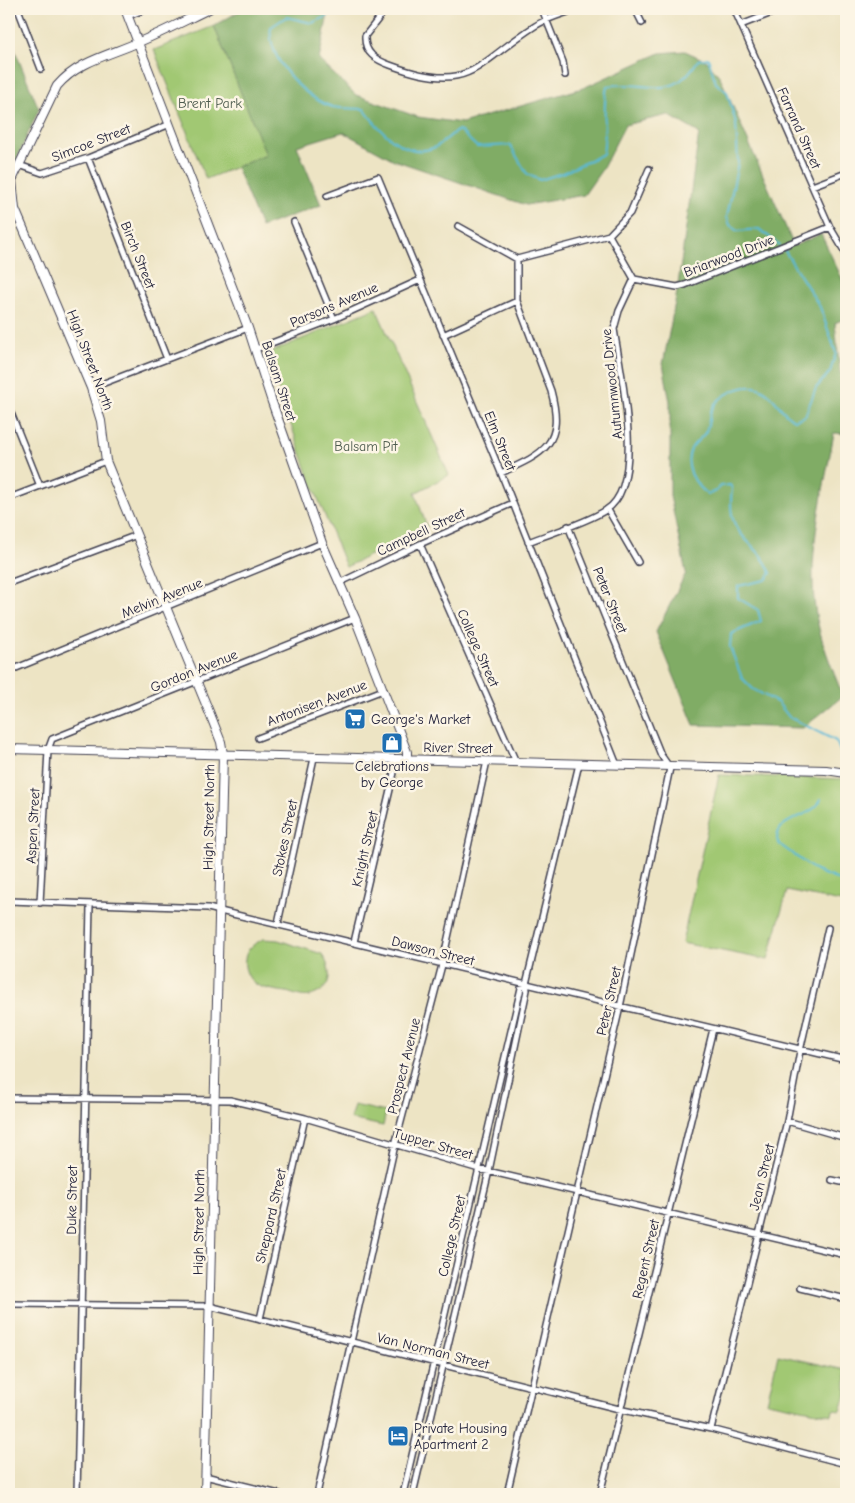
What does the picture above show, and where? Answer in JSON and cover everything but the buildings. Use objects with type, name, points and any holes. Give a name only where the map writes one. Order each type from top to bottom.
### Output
[{"type":"main road","points":[[10,182],[57,86],[66,75],[78,67],[138,43],[210,9]]},
{"type":"main road","name":"Balsam Street","points":[[126,12],[256,349],[275,411],[322,543],[355,618],[407,752],[407,760]]},
{"type":"main road","name":"High Street North","points":[[10,182],[12,208],[91,388],[101,421],[106,461],[198,682],[221,742],[223,754],[205,1494]]},
{"type":"main road","name":"River Street","points":[[9,749],[487,761],[670,768],[826,770],[846,773]]},
{"type":"street","points":[[18,9],[40,69]]},
{"type":"street","points":[[126,12],[147,9]]},
{"type":"street","points":[[386,9],[365,36],[368,50],[381,62],[424,77],[443,78],[473,71],[535,26],[577,9]]},
{"type":"street","points":[[542,9],[563,62],[565,75]]},
{"type":"street","points":[[635,9],[642,23]]},
{"type":"street","name":"Farrand Street","points":[[734,9],[830,227],[846,254]]},
{"type":"street","points":[[741,26],[782,9]]},
{"type":"street","name":"Simcoe Street","points":[[19,165],[42,173],[88,158],[170,124]]},
{"type":"street","name":"Birch Street","points":[[88,158],[167,359]]},
{"type":"street","points":[[458,226],[517,259],[609,235],[630,213],[649,169]]},
{"type":"street","points":[[812,186],[846,172]]},
{"type":"street","name":"Elm Street","points":[[327,196],[378,177],[501,473],[617,765]]},
{"type":"street","points":[[294,222],[334,319]]},
{"type":"street","name":"Briarwood Drive","points":[[634,279],[677,287],[685,285],[830,227]]},
{"type":"street","points":[[609,235],[634,279]]},
{"type":"street","points":[[501,473],[530,459],[542,450],[556,431],[551,391],[518,301],[517,259]]},
{"type":"street","name":"Autumnwood Drive","points":[[608,510],[618,497],[625,482],[630,441],[614,329],[619,311],[634,279]]},
{"type":"street","name":"Parsons Avenue","points":[[256,349],[334,319],[420,280]]},
{"type":"street","points":[[443,335],[518,301]]},
{"type":"street","points":[[91,388],[248,328]]},
{"type":"street","points":[[9,408],[40,486]]},
{"type":"street","points":[[9,498],[106,461]]},
{"type":"street","name":"Campbell Street","points":[[339,583],[420,544],[513,503]]},
{"type":"street","points":[[528,542],[608,510],[638,562]]},
{"type":"street","name":"Peter Street","points":[[507,1494],[620,1007],[670,768],[661,755],[568,526]]},
{"type":"street","points":[[9,583],[137,535]]},
{"type":"street","name":"Melvin Avenue","points":[[9,671],[322,543]]},
{"type":"street","name":"College Street","points":[[420,544],[516,762]]},
{"type":"street","name":"Gordon Avenue","points":[[48,750],[52,739],[355,618]]},
{"type":"street","name":"Antonisen Avenue","points":[[258,738],[383,690]]},
{"type":"street","name":"Aspen Street","points":[[40,903],[48,750]]},
{"type":"street","name":"Stokes Street","points":[[278,923],[314,758]]},
{"type":"street","name":"Knight Street","points":[[354,942],[397,760]]},
{"type":"street","name":"Prospect Avenue","points":[[318,1494],[395,1145],[442,965],[487,761]]},
{"type":"street","name":"College Street","points":[[413,1494],[489,1171],[527,990],[526,984],[579,764]]},
{"type":"street","name":"Dawson Street","points":[[9,901],[90,906],[208,908],[220,910],[800,1051],[846,1060]]},
{"type":"street","name":"Duke Street","points":[[76,1494],[90,906]]},
{"type":"street","name":"Jean Street","points":[[711,1429],[787,1121],[800,1051],[828,928]]},
{"type":"street","name":"College Street","points":[[403,1494],[521,988],[526,984]]},
{"type":"street","name":"Regent Street","points":[[600,1494],[623,1410],[713,1030]]},
{"type":"street","name":"Tupper Street","points":[[9,1098],[230,1100],[305,1118],[479,1169],[576,1190],[759,1236],[846,1255]]},
{"type":"street","name":"Sheppard Street","points":[[260,1319],[305,1118]]},
{"type":"street","points":[[787,1121],[846,1138]]},
{"type":"street","points":[[832,1180],[846,1183]]},
{"type":"street","points":[[466,1228],[474,1230]]},
{"type":"street","points":[[800,1288],[846,1299]]},
{"type":"street","name":"Van Norman Street","points":[[9,1304],[209,1306],[434,1364],[623,1410],[711,1429],[846,1464]]},
{"type":"street","points":[[205,1476],[279,1494]]},
{"type":"green space","points":[[243,9],[329,9],[319,60],[356,95],[418,117],[462,123],[583,88],[660,53],[685,51],[707,61],[720,77],[794,246],[821,234],[846,287],[846,318],[835,323],[840,373],[846,375],[846,434],[834,433],[818,520],[813,564],[813,586],[817,619],[826,653],[843,696],[803,728],[694,725],[656,632],[686,573],[670,496],[670,402],[663,364],[677,292],[699,133],[668,115],[625,125],[603,168],[584,195],[526,205],[394,160],[343,132],[297,146],[321,205],[261,227],[236,167],[266,155],[214,26]]},
{"type":"green space","name":"Brent Park","points":[[214,26],[267,155],[206,179],[154,50]]},
{"type":"green space","points":[[9,36],[39,109],[9,176]]},
{"type":"green space","name":"Balsam Pit","points":[[376,308],[449,475],[415,493],[427,527],[346,567],[310,479],[266,354]]},
{"type":"green space","points":[[719,775],[846,779],[846,903],[787,891],[768,960],[682,943]]},
{"type":"green space","points":[[263,939],[278,940],[322,954],[326,960],[329,973],[327,985],[318,993],[310,996],[301,996],[257,985],[249,978],[245,968],[245,957],[251,947]]},
{"type":"green space","points":[[354,1105],[386,1112],[383,1126],[350,1119]]},
{"type":"green space","points":[[778,1355],[846,1370],[846,1394],[841,1411],[833,1410],[832,1415],[767,1402]]},
{"type":"waterway","points":[[330,9],[328,16],[312,23],[286,17],[271,27],[274,51],[289,75],[310,95],[333,107],[364,109],[393,140],[412,150],[433,148],[459,130],[477,147],[510,145],[527,174],[540,180],[565,172],[603,154],[607,86],[668,86],[678,82],[688,74],[698,60],[708,58],[716,83],[727,92],[736,123],[738,163],[727,217],[730,225],[737,231],[759,229],[780,245]]},
{"type":"waterway","points":[[783,248],[820,307],[836,353],[830,372],[816,388],[805,416],[794,420],[761,389],[748,387],[730,392],[715,404],[706,431],[692,447],[688,462],[695,480],[708,494],[716,491],[721,486],[730,485],[732,488],[731,506],[733,519],[737,529],[757,551],[771,573],[766,580],[738,586],[738,598],[758,610],[761,621],[731,634],[730,647],[742,678],[753,689],[778,703],[789,717],[836,741],[841,753]]},
{"type":"waterway","points":[[821,799],[817,806],[810,811],[783,826],[779,831],[777,839],[779,844],[816,871],[846,883]]},
{"type":"place","name":"George's Market","points":[[355,719]]},
{"type":"place","name":"Celebrations by George","points":[[392,743]]},
{"type":"place","name":"Private Housing Apartment 2","points":[[398,1436]]}]
